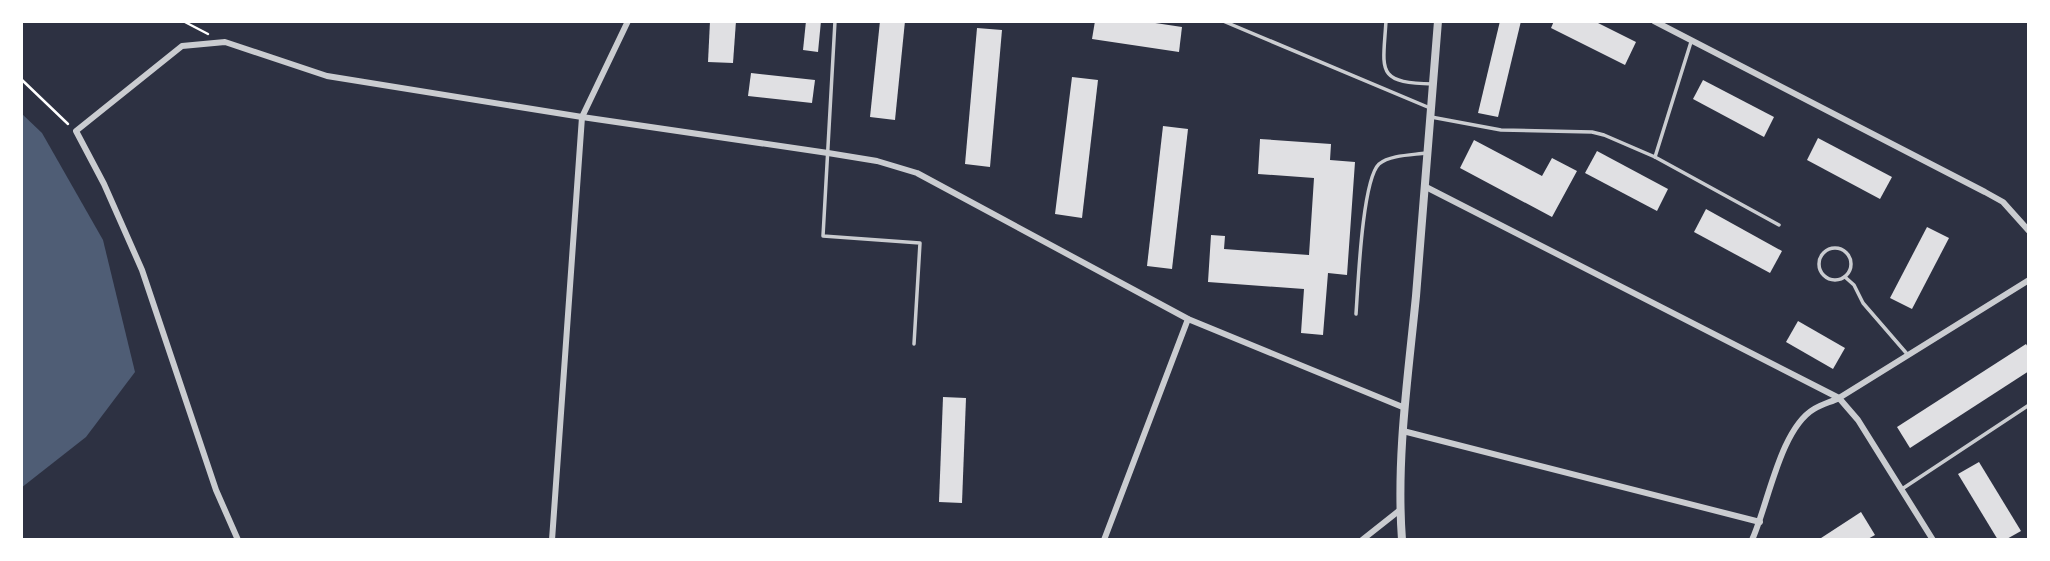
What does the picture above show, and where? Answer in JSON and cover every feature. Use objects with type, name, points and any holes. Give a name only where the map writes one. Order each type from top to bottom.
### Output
[{"type":"street","points":[[552,540],[582,117],[628,21]]},
{"type":"street","points":[[1402,540],[1400,510],[1403,431],[1426,187],[1438,21]]},
{"type":"street","points":[[1654,21],[2003,202],[2029,231]]},
{"type":"street","points":[[238,540],[216,490],[142,270],[104,184],[76,131],[182,46],[225,42],[327,76],[877,161],[917,173],[1188,320],[1405,408]]},
{"type":"street","points":[[1426,187],[1839,398],[1858,421],[1933,540]]},
{"type":"street","points":[[1752,540],[1781,456],[1795,429],[1812,409],[1839,398],[2029,280]]},
{"type":"street","points":[[1104,540],[1188,320]]},
{"type":"street","points":[[1403,431],[1760,522]]},
{"type":"street","points":[[1362,540],[1400,510]]},
{"type":"lane","points":[[835,21],[823,236],[920,243],[914,344]]},
{"type":"lane","points":[[1223,21],[1431,113],[1501,130],[1592,132],[1604,135],[1655,157],[1779,225]]},
{"type":"lane","points":[[1386,21],[1383,66],[1401,82],[1433,84]]},
{"type":"lane","points":[[1655,157],[1692,40]]},
{"type":"lane","points":[[1356,314],[1366,198],[1372,174],[1379,164],[1390,159],[1428,153]]},
{"type":"lane","points":[[1828,250],[1843,250],[1848,256],[1851,263],[1845,277],[1837,281],[1828,279],[1821,273],[1818,264],[1821,256],[1828,250]]},
{"type":"lane","points":[[1845,277],[1854,285],[1863,303],[1908,355]]},
{"type":"lane","points":[[1902,489],[2029,405]]},
{"type":"path","points":[[183,21],[225,42]]},
{"type":"path","points":[[21,79],[76,131]]},
{"type":"water","points":[[21,113],[42,133],[103,240],[135,372],[86,437],[21,488]]},
{"type":"building","points":[[710,21],[736,21],[733,63],[708,62]]},
{"type":"building","points":[[806,21],[821,21],[818,52],[803,50]]},
{"type":"building","points":[[880,21],[905,21],[895,120],[870,117]]},
{"type":"building","points":[[1095,21],[1142,21],[1182,27],[1179,52],[1092,39]]},
{"type":"building","points":[[1500,21],[1521,21],[1498,117],[1478,113]]},
{"type":"building","points":[[1554,21],[1594,21],[1636,42],[1625,65],[1551,28]]},
{"type":"building","points":[[977,28],[1002,30],[990,167],[965,164]]},
{"type":"building","points":[[751,73],[815,80],[812,103],[748,96]]},
{"type":"building","points":[[1072,77],[1098,80],[1082,218],[1055,214]]},
{"type":"building","points":[[1703,80],[1774,117],[1764,137],[1693,99]]},
{"type":"building","points":[[1163,126],[1188,129],[1172,269],[1147,266]]},
{"type":"building","points":[[1818,138],[1892,177],[1880,199],[1807,160]]},
{"type":"building","points":[[1260,139],[1331,144],[1330,160],[1355,162],[1347,275],[1328,273],[1323,335],[1301,333],[1304,289],[1208,282],[1211,235],[1225,236],[1224,249],[1309,255],[1314,178],[1258,174]]},
{"type":"building","points":[[1474,140],[1542,176],[1552,158],[1577,171],[1552,217],[1460,168]]},
{"type":"building","points":[[1597,151],[1668,189],[1657,211],[1585,173]]},
{"type":"building","points":[[1706,209],[1782,251],[1770,273],[1694,232]]},
{"type":"building","points":[[1927,227],[1949,238],[1912,309],[1890,298]]},
{"type":"building","points":[[1798,321],[1845,348],[1833,369],[1786,342]]},
{"type":"building","points":[[2026,344],[2029,349],[2029,371],[1910,448],[1897,427]]},
{"type":"building","points":[[943,397],[966,398],[962,503],[939,502]]},
{"type":"building","points":[[1979,462],[2021,531],[2005,540],[1998,540],[1958,474]]},
{"type":"building","points":[[1861,512],[1875,535],[1866,540],[1818,540]]}]
